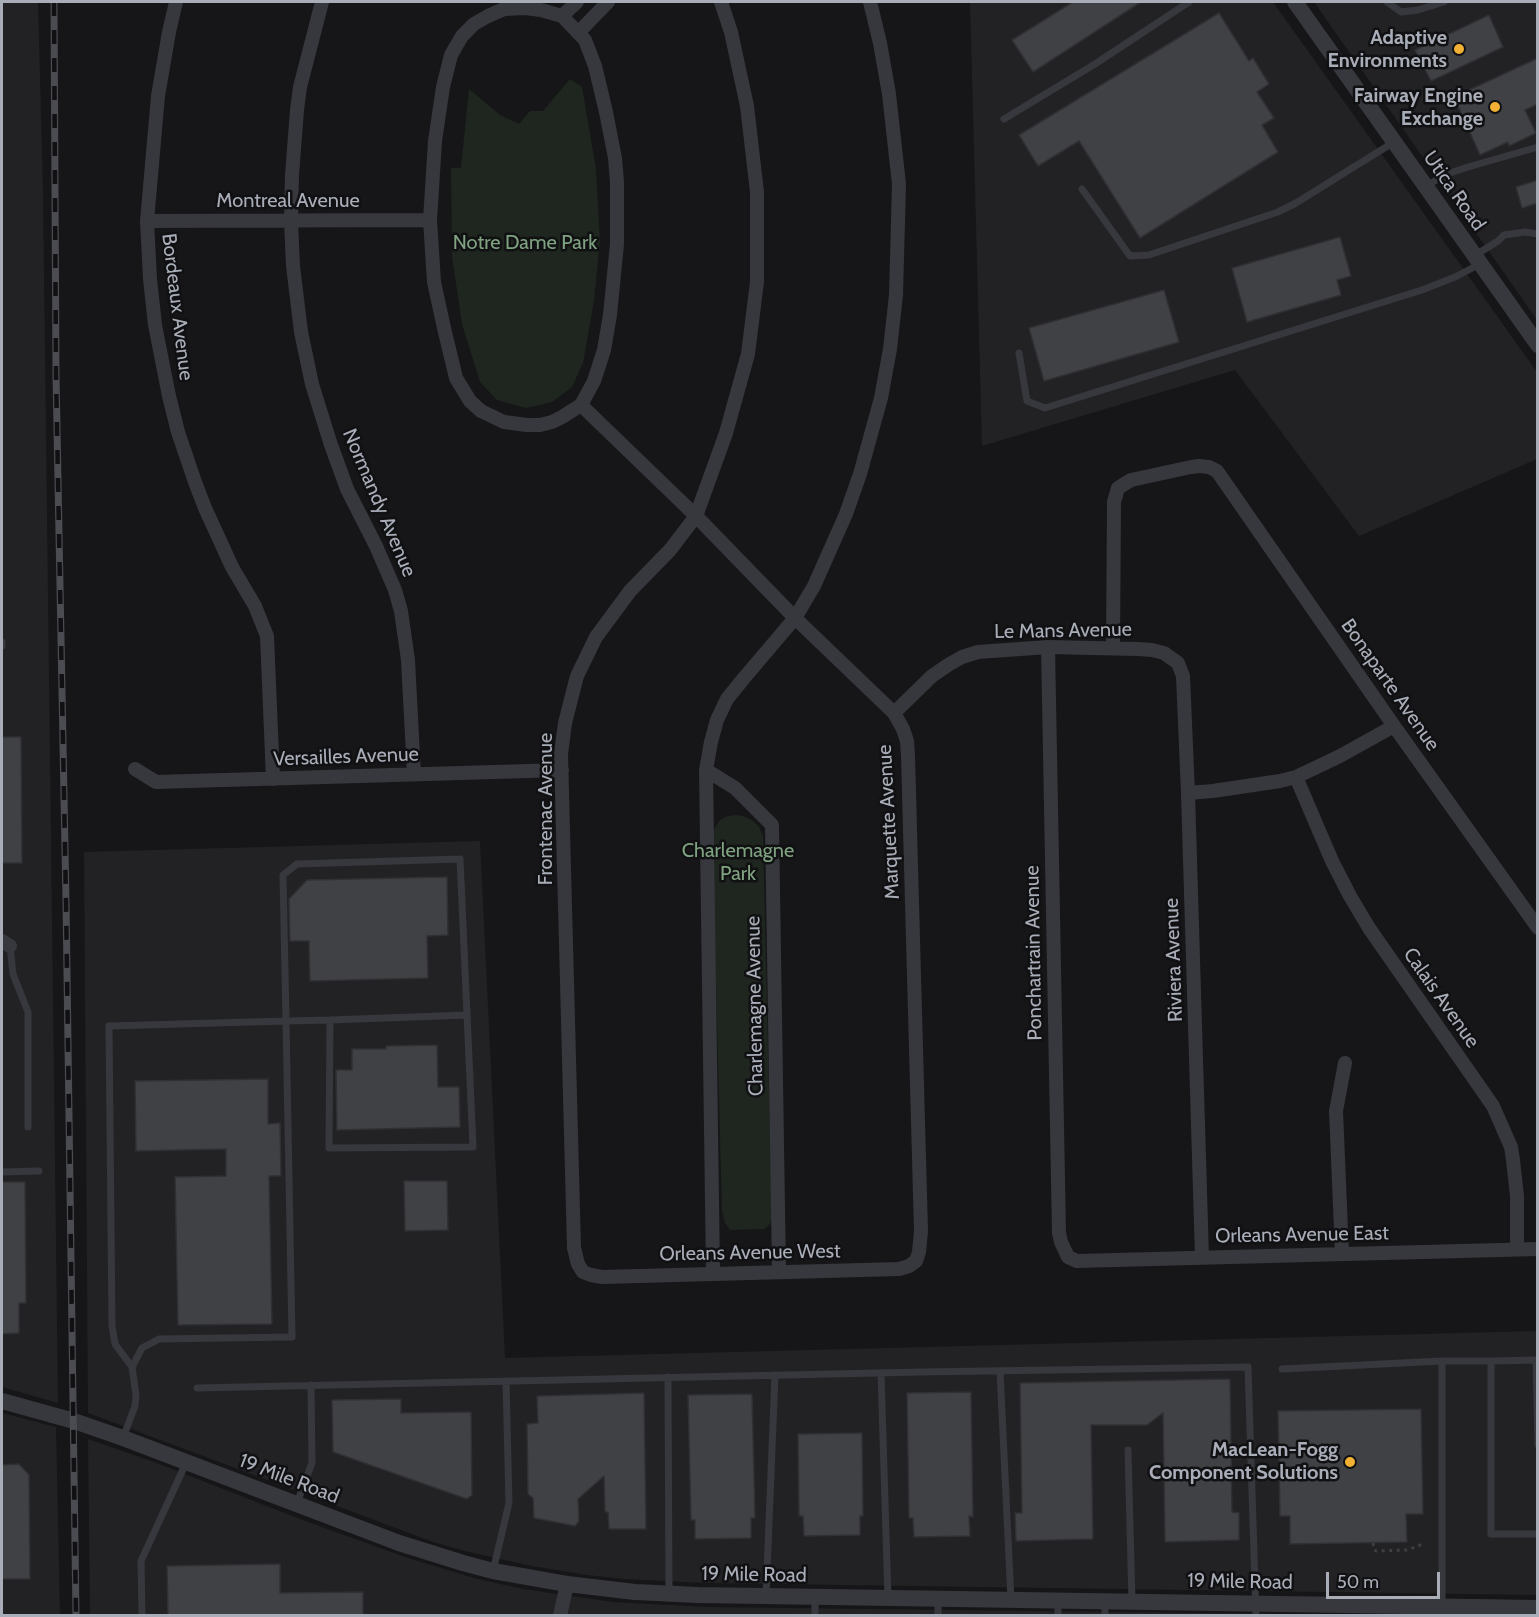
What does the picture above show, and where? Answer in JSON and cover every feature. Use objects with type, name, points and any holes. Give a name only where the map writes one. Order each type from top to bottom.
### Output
[{"type":"street","name":"Bordeaux Avenue","points":[[176,2],[158,96],[147,221],[155,325],[166,386],[178,432],[205,508],[232,567],[255,606],[267,636],[273,779]]},
{"type":"street","name":"Normandy Avenue","points":[[322,2],[300,87],[297,110],[292,175],[293,266],[301,332],[312,384],[330,442],[347,489],[376,546],[401,611],[408,660],[414,774]]},
{"type":"street","points":[[562,16],[577,2]]},
{"type":"street","points":[[578,33],[608,2]]},
{"type":"street","name":"Frontenac Avenue","points":[[583,1272],[578,1264],[574,1248],[561,754],[577,676],[596,637],[630,591],[670,550],[696,516],[726,433],[748,354],[757,282],[757,192],[747,106],[731,32],[721,2]]},
{"type":"street","points":[[713,1273],[706,770],[717,720],[727,699],[795,618],[830,553],[860,474],[881,398],[890,349],[896,295],[899,184],[890,94],[870,2]]},
{"type":"street","name":"Utica Road","points":[[1295,2],[1538,345]]},
{"type":"street","points":[[525,8],[562,16],[585,40],[595,66],[615,158],[617,244],[610,315],[604,350],[594,381],[581,405],[552,422],[527,425],[504,422],[481,411],[470,401],[456,378],[434,282],[430,220],[435,141],[443,87],[451,55],[462,36],[474,24],[504,9],[525,8]]},
{"type":"street","name":"Montreal Avenue","points":[[147,221],[430,220]]},
{"type":"street","name":"Marquette Avenue","points":[[581,405],[894,713],[905,735],[908,756],[921,1231],[916,1262]]},
{"type":"street","name":"Bonaparte Avenue","points":[[1113,648],[1114,502],[1118,488],[1131,480],[1191,467],[1209,467],[1223,478],[1394,726],[1538,928]]},
{"type":"street","name":"Le Mans Avenue","points":[[894,713],[932,676],[962,657],[978,652],[1048,647],[1152,650],[1164,653],[1178,663]]},
{"type":"street","name":"Ponchartrain Avenue","points":[[1048,647],[1059,1233],[1068,1257]]},
{"type":"street","name":"Riviera Avenue","points":[[1178,663],[1183,676],[1188,793],[1202,1257]]},
{"type":"street","points":[[1188,793],[1296,777],[1394,726]]},
{"type":"street","name":"Versailles Avenue","points":[[135,769],[156,782],[562,770]]},
{"type":"street","name":"Charlemagne Avenue","points":[[706,770],[735,788],[772,825],[780,1272]]},
{"type":"street","name":"Calais Avenue","points":[[1296,777],[1332,861],[1364,920],[1493,1106],[1511,1147],[1517,1196],[1518,1250]]},
{"type":"street","points":[[1341,1254],[1336,1111],[1345,1063]]},
{"type":"street","name":"Orleans Avenue East","points":[[1068,1257],[1077,1260],[1538,1249]]},
{"type":"street","name":"Orleans Avenue West","points":[[583,1272],[602,1276],[898,1269],[916,1262]]},
{"type":"street","name":"19 Mile Road","points":[[2,1401],[74,1421],[123,1438],[399,1543],[493,1571],[567,1584],[669,1595],[888,1598],[938,1607],[1011,1600],[1058,1608],[1105,1608],[1132,1602],[1256,1610],[1381,1610],[1442,1606],[1538,1608]]},
{"type":"street","points":[[560,1616],[567,1584]]},
{"type":"lane","points":[[1004,119],[1095,64],[1189,2]]},
{"type":"lane","points":[[1387,2],[1401,12],[1418,10],[1444,2]]},
{"type":"lane","points":[[1082,189],[1130,256],[1149,255],[1278,212],[1394,142]]},
{"type":"lane","points":[[1425,186],[1450,173],[1538,147]]},
{"type":"lane","points":[[1018,353],[1027,401],[1045,408],[1422,290],[1455,277],[1504,235],[1525,232],[1538,234]]},
{"type":"lane","points":[[132,1367],[142,1348],[159,1339],[292,1337],[283,875],[297,864],[460,859],[474,1147],[329,1148],[330,1020]]},
{"type":"lane","points":[[6,943],[13,974],[28,1012],[28,1127]]},
{"type":"lane","points":[[123,1438],[135,1406],[135,1381],[132,1367],[115,1344],[112,1326],[109,1026],[467,1014]]},
{"type":"lane","points":[[2,1172],[39,1172]]},
{"type":"lane","points":[[1282,1369],[1442,1361],[1537,1360],[1538,1445]]},
{"type":"lane","points":[[1442,1361],[1442,1606]]},
{"type":"lane","points":[[1491,1361],[1491,1534],[1538,1534]]},
{"type":"lane","points":[[197,1388],[1248,1367],[1256,1610]]},
{"type":"lane","points":[[1000,1371],[1011,1600]]},
{"type":"lane","points":[[881,1373],[888,1598]]},
{"type":"lane","points":[[766,1596],[776,1375]]},
{"type":"lane","points":[[668,1377],[669,1595]]},
{"type":"lane","points":[[493,1571],[509,1503],[506,1381]]},
{"type":"lane","points":[[297,1505],[312,1464],[311,1385]]},
{"type":"lane","points":[[1128,1450],[1132,1602]]},
{"type":"lane","points":[[142,1616],[141,1561],[186,1462]]},
{"type":"lane","points":[[815,1597],[815,1616]]},
{"type":"path","points":[[1373,1543],[1376,1551],[1407,1551],[1423,1544]]},
{"type":"shaded area","points":[[2,2],[38,2],[43,192],[58,1403],[2,1387]]},
{"type":"shaded area","points":[[970,2],[1273,2],[1537,372],[1537,459],[1359,536],[1235,370],[982,446]]},
{"type":"shaded area","points":[[1314,2],[1537,2],[1537,320],[1514,287]]},
{"type":"shaded area","points":[[480,841],[505,1358],[1537,1331],[1537,1595],[705,1583],[587,1575],[532,1566],[433,1542],[88,1413],[84,852]]},
{"type":"shaded area","points":[[2,1413],[56,1427],[60,1615],[2,1615]]},
{"type":"shaded area","points":[[88,1439],[408,1558],[474,1578],[523,1589],[613,1602],[706,1607],[1373,1615],[90,1615]]},
{"type":"green space","name":"Notre Dame Park","points":[[570,79],[582,87],[596,169],[600,240],[594,301],[583,363],[572,387],[552,402],[526,408],[497,400],[480,382],[462,324],[452,257],[451,168],[461,168],[469,89],[500,115],[519,124],[530,111],[543,111]]},
{"type":"green space","name":"Charlemagne Park","points":[[735,815],[752,820],[759,827],[763,836],[772,1219],[764,1229],[730,1230],[725,1223],[722,1211],[712,833],[720,820]]},
{"type":"building","points":[[1073,2],[1141,2],[1033,72],[1012,40]]},
{"type":"building","points":[[1219,13],[1249,61],[1253,58],[1269,84],[1257,92],[1274,118],[1262,125],[1278,152],[1140,238],[1079,141],[1038,166],[1019,135]]},
{"type":"building","name":"Adaptive Environments","points":[[1489,15],[1503,47],[1431,81],[1415,50]]},
{"type":"building","name":"Fairway Engine Exchange","points":[[1538,58],[1538,104],[1525,110],[1536,133],[1509,146],[1508,142],[1480,155],[1454,97]]},
{"type":"building","points":[[1538,180],[1538,203],[1522,208],[1516,187]]},
{"type":"building","points":[[1340,237],[1351,276],[1337,280],[1341,295],[1247,322],[1232,268]]},
{"type":"building","points":[[1164,290],[1179,342],[1044,381],[1029,328]]},
{"type":"building","points":[[2,737],[21,737],[22,863],[2,863]]},
{"type":"building","points":[[447,877],[448,935],[427,936],[428,978],[310,981],[309,941],[290,941],[289,899],[307,880]]},
{"type":"building","points":[[437,1045],[438,1087],[459,1087],[460,1127],[337,1130],[336,1070],[352,1070],[352,1049]]},
{"type":"building","points":[[268,1079],[268,1124],[280,1123],[281,1176],[269,1176],[272,1324],[178,1325],[175,1177],[226,1176],[226,1149],[136,1151],[135,1081]]},
{"type":"building","points":[[404,1181],[447,1181],[448,1230],[405,1231]]},
{"type":"building","points":[[2,1182],[25,1182],[26,1303],[19,1303],[19,1333],[2,1334]]},
{"type":"building","points":[[1230,1379],[1232,1512],[1239,1513],[1239,1540],[1165,1542],[1163,1413],[1147,1425],[1091,1425],[1093,1539],[1016,1541],[1015,1513],[1022,1513],[1020,1383]]},
{"type":"building","points":[[971,1392],[973,1517],[969,1516],[970,1536],[914,1537],[913,1518],[909,1518],[907,1393]]},
{"type":"building","points":[[644,1393],[646,1529],[609,1529],[608,1512],[605,1512],[604,1476],[578,1499],[579,1521],[575,1526],[534,1518],[533,1498],[528,1494],[527,1424],[538,1423],[537,1396]]},
{"type":"building","points":[[752,1394],[755,1518],[751,1518],[751,1538],[695,1539],[695,1520],[691,1520],[688,1395]]},
{"type":"building","points":[[401,1399],[401,1413],[471,1412],[472,1495],[467,1499],[333,1452],[332,1400]]},
{"type":"building","name":"MacLean-Fogg Component Solutions","points":[[1421,1409],[1423,1514],[1406,1514],[1407,1542],[1290,1544],[1290,1516],[1280,1516],[1278,1411]]},
{"type":"building","points":[[862,1433],[863,1516],[860,1516],[860,1535],[804,1536],[803,1516],[799,1516],[798,1434]]},
{"type":"building","points":[[19,1464],[29,1475],[30,1579],[2,1579],[2,1465]]},
{"type":"building","points":[[280,1564],[280,1593],[363,1592],[363,1616],[168,1616],[167,1566]]},
{"type":"railway","points":[[54,2],[56,375],[76,1616]]},
{"type":"place","name":"Adaptive Environments","points":[[1459,49]]},
{"type":"place","name":"Fairway Engine Exchange","points":[[1495,107]]},
{"type":"place","name":"MacLean-Fogg Component Solutions","points":[[1350,1462]]}]
